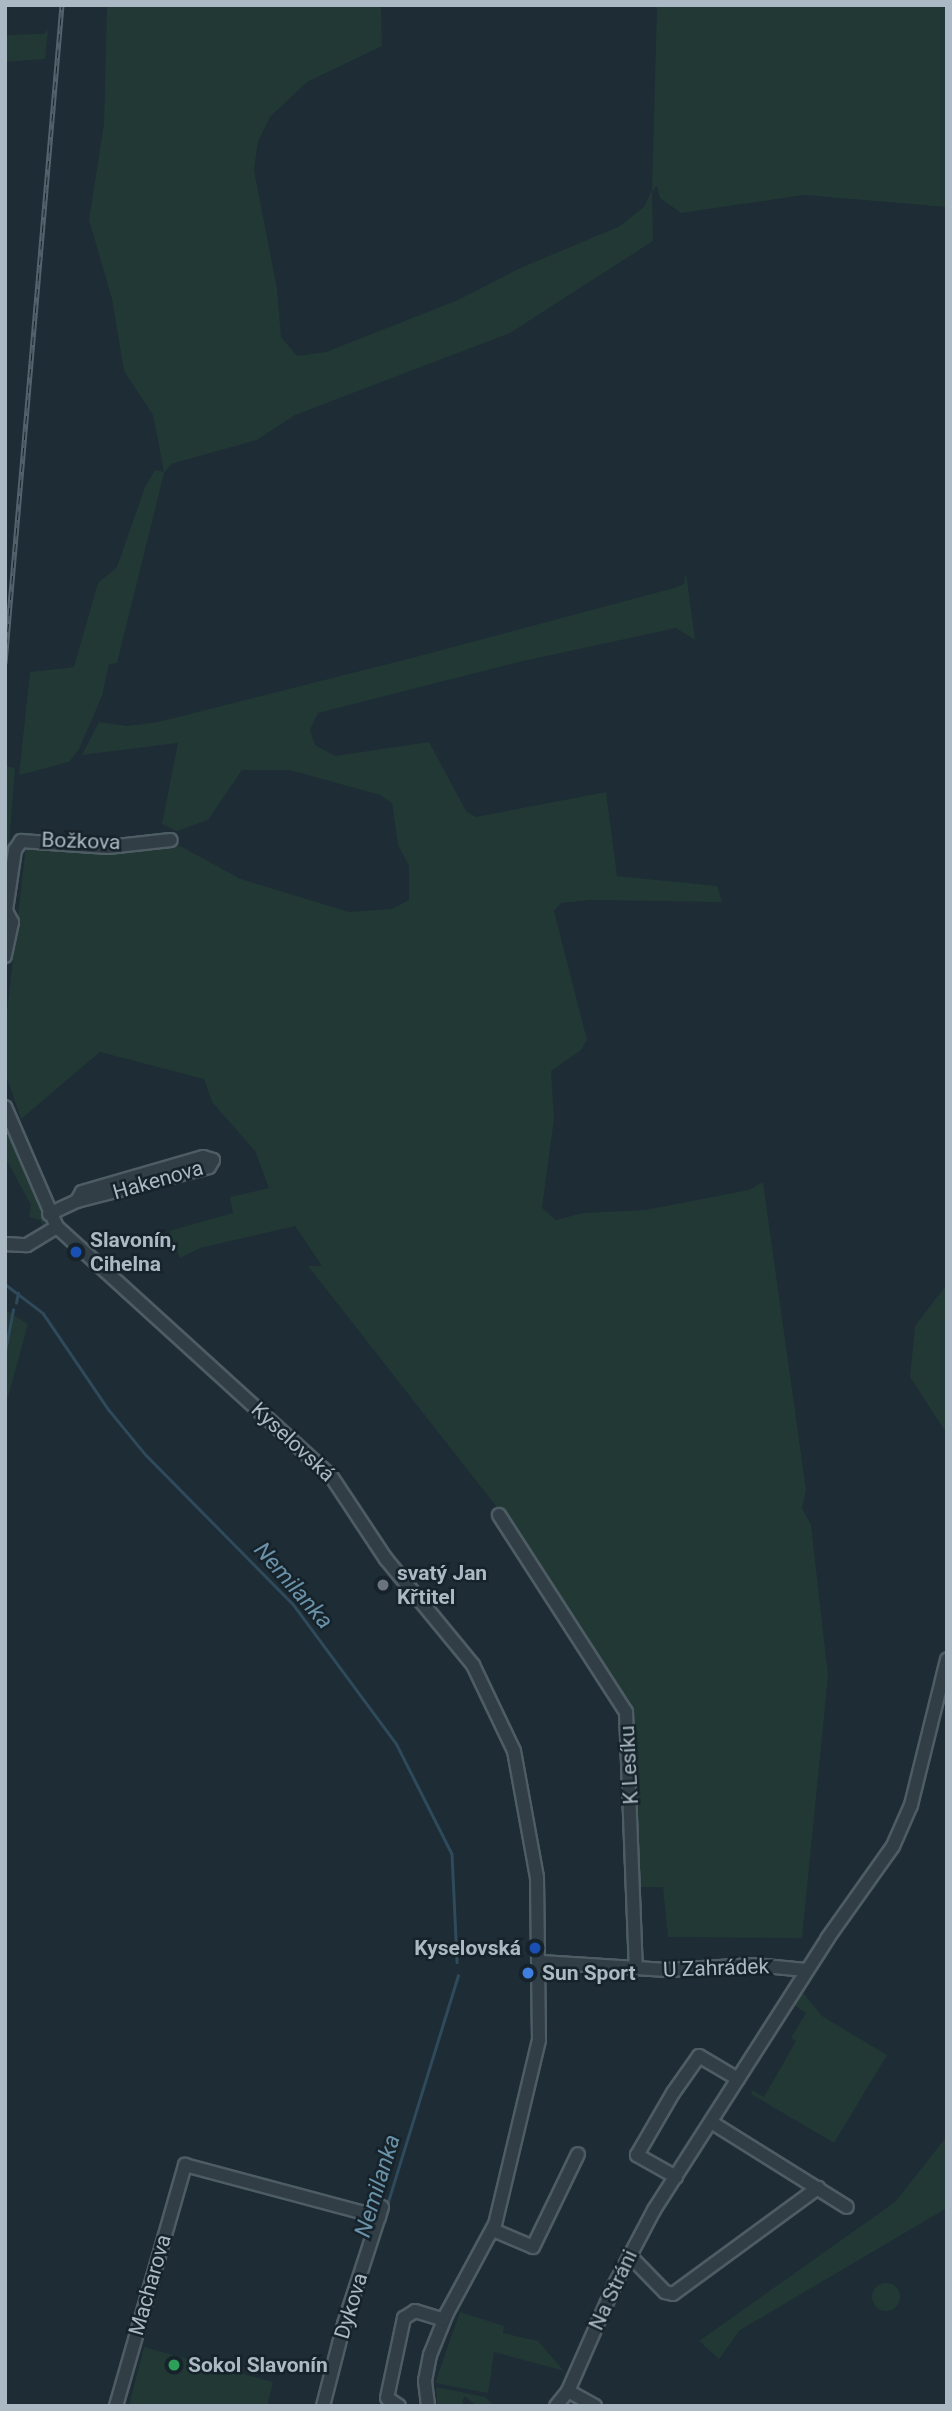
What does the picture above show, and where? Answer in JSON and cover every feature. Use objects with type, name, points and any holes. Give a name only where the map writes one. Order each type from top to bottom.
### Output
[{"type":"street","name":"Božkova","points":[[6,909],[15,850],[20,841],[108,847],[171,840]]},
{"type":"street","points":[[5,956],[12,922],[6,909]]},
{"type":"street","name":"Kyselovská","points":[[5,1107],[49,1214],[57,1227],[331,1476],[386,1559],[473,1665],[501,1717],[520,1770],[537,1877],[541,1962],[537,2057],[493,2230],[444,2320],[425,2376],[428,2406]]},
{"type":"street","name":"Hakenova","points":[[203,1157],[213,1160],[209,1167],[78,1201],[82,1192],[203,1157]]},
{"type":"street","points":[[49,1214],[78,1201]]},
{"type":"street","points":[[5,1244],[27,1245],[57,1227]]},
{"type":"street","name":"K Lesíku","points":[[499,1515],[626,1712],[636,1968]]},
{"type":"street","name":"Na Stráni","points":[[556,2406],[568,2391],[629,2255],[806,1970],[893,1846],[911,1805],[947,1660]]},
{"type":"street","name":"U Zahrádek","points":[[541,1962],[636,1968],[754,1965],[806,1970]]},
{"type":"street","points":[[676,2177],[637,2155],[680,2081],[699,2056],[738,2079]]},
{"type":"street","points":[[711,2122],[847,2207]]},
{"type":"street","points":[[493,2230],[533,2248],[578,2154]]},
{"type":"street","name":"Dykova","points":[[185,2165],[381,2212],[344,2324],[323,2406]]},
{"type":"street","name":"Macharova","points":[[116,2406],[185,2165]]},
{"type":"street","points":[[629,2255],[665,2292],[673,2294],[818,2189]]},
{"type":"street","points":[[399,2406],[387,2396],[404,2318],[415,2311],[444,2320]]},
{"type":"street","points":[[568,2391],[591,2404]]},
{"type":"green space","points":[[107,5],[381,5],[382,46],[307,82],[270,117],[258,141],[254,170],[277,289],[281,337],[297,356],[326,352],[458,300],[518,269],[620,226],[644,207],[652,190],[657,5],[947,5],[947,207],[804,195],[681,213],[660,198],[657,186],[652,191],[653,241],[510,333],[295,415],[257,440],[171,464],[164,473],[117,663],[109,664],[102,696],[79,749],[69,762],[19,775],[30,672],[74,667],[98,583],[117,567],[145,487],[155,470],[164,472],[153,415],[124,371],[112,299],[89,220],[104,124]]},
{"type":"green space","points":[[48,30],[45,59],[5,62],[5,35],[44,34]]},
{"type":"green space","points":[[686,572],[695,640],[676,628],[519,662],[318,713],[310,730],[315,745],[335,756],[429,742],[466,811],[476,817],[606,792],[617,876],[717,886],[722,902],[591,900],[561,903],[554,911],[587,1040],[581,1050],[551,1071],[554,1119],[542,1208],[556,1220],[583,1213],[645,1210],[749,1190],[763,1182],[806,1490],[802,1508],[811,1525],[828,1676],[802,1938],[668,1937],[663,1887],[639,1887],[630,1711],[510,1524],[308,1266],[322,1266],[295,1226],[200,1248],[180,1258],[169,1231],[233,1213],[230,1197],[269,1188],[255,1151],[212,1102],[204,1079],[100,1052],[21,1119],[6,1075],[5,1028],[26,846],[99,853],[180,846],[241,879],[349,912],[392,909],[409,900],[409,866],[398,845],[392,803],[380,795],[290,770],[242,770],[208,820],[177,831],[162,824],[178,743],[82,755],[99,722],[127,726],[158,722],[412,658],[674,588],[684,584]]},
{"type":"green space","points":[[5,766],[15,768],[5,899]]},
{"type":"green space","points":[[5,1122],[48,1222],[44,1229],[40,1220],[29,1217],[31,1205],[5,1157]]},
{"type":"green space","points":[[947,1284],[947,1434],[910,1377],[915,1326]]},
{"type":"green space","points":[[7,1311],[28,1324],[5,1408],[5,1316]]},
{"type":"green space","points":[[803,1993],[822,2016],[887,2055],[834,2143],[751,2094],[752,2090],[764,2097],[796,2041],[791,2038],[806,2013],[794,2005]]},
{"type":"green space","points":[[947,2136],[947,2208],[740,2330],[719,2359],[699,2341],[895,2202]]},
{"type":"green space","points":[[886,2283],[896,2287],[900,2297],[896,2307],[886,2311],[876,2307],[872,2297],[876,2287]]},
{"type":"green space","points":[[460,2312],[504,2326],[503,2333],[538,2341],[564,2371],[494,2352],[488,2393],[435,2383]]},
{"type":"green space","name":"Sokol Slavonín","points":[[144,2347],[273,2382],[267,2406],[129,2406]]},
{"type":"green space","points":[[436,2387],[485,2397],[495,2406],[477,2406],[464,2396],[462,2406],[437,2406]]},
{"type":"waterway","name":"Nemilanka","points":[[5,1284],[43,1313],[109,1410],[146,1455],[293,1604],[396,1743],[452,1854],[457,1962]]},
{"type":"waterway","points":[[16,1303],[18,1293]]},
{"type":"waterway","points":[[5,1351],[13,1310]]},
{"type":"waterway","name":"Nemilanka","points":[[386,2208],[458,1976]]},
{"type":"railway","points":[[5,663],[62,5]]},
{"type":"place","name":"Slavonín, Cihelna","points":[[76,1252]]},
{"type":"place","name":"svatý Jan Křtitel","points":[[383,1585]]},
{"type":"place","name":"Kyselovská","points":[[535,1948]]},
{"type":"place","name":"Sun Sport","points":[[528,1973]]},
{"type":"place","name":"Sokol Slavonín","points":[[174,2365]]}]
